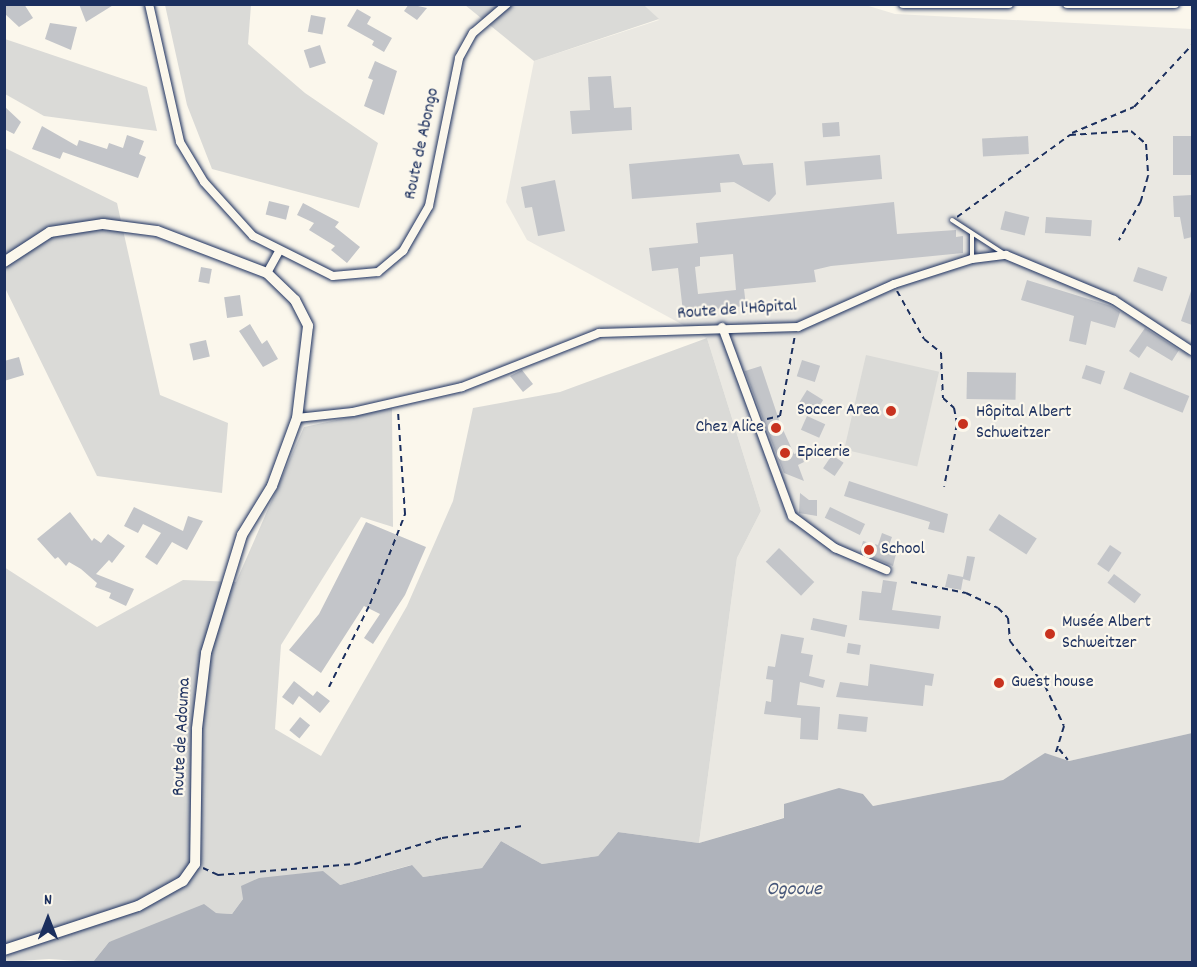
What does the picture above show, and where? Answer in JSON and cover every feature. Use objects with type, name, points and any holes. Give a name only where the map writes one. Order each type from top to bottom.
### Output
[{"type":"street","name":"Route de Abongo","points":[[149,4],[180,142],[204,182],[253,236],[333,276],[378,272],[404,251],[429,206],[459,58],[473,33],[507,4]]},
{"type":"street","points":[[903,4],[1009,4]]},
{"type":"street","points":[[1067,4],[1175,4]]},
{"type":"street","points":[[4,262],[50,232],[103,224],[156,231],[267,273],[279,251]]},
{"type":"street","name":"Route de l'Hôpital","points":[[297,418],[397,402],[462,387],[595,334],[722,327],[798,327],[894,284],[972,259],[1006,255],[1114,300],[1192,351]]},
{"type":"street","name":"Route de Adouma","points":[[195,864],[197,729],[206,653],[242,535],[272,486],[297,418],[308,326],[295,300],[267,273]]},
{"type":"street","points":[[722,327],[755,422],[792,516],[835,548],[886,570]]},
{"type":"street","points":[[4,950],[138,906],[183,881],[195,864]]},
{"type":"lane","points":[[952,220],[1006,255]]},
{"type":"lane","points":[[972,234],[972,259]]},
{"type":"path","points":[[952,220],[1070,135],[1134,107],[1192,45]]},
{"type":"path","points":[[1070,135],[1131,131],[1146,144],[1148,176],[1141,201],[1119,240]]},
{"type":"path","points":[[894,284],[924,339],[941,353],[943,398],[954,408],[957,424],[944,487]]},
{"type":"path","points":[[755,422],[780,416],[798,327]]},
{"type":"path","points":[[329,687],[370,604],[405,514],[397,402]]},
{"type":"path","points":[[911,582],[966,593],[998,608],[1008,618],[1010,641],[1045,686],[1064,726],[1056,753]]},
{"type":"path","points":[[1059,749],[1068,760]]},
{"type":"path","points":[[195,864],[218,875],[299,871],[355,864],[442,838],[522,826]]},
{"type":"shaded area","name":"Hôpital Albert Schweitzer","points":[[862,4],[895,14],[1192,29],[1192,733],[1069,761],[1045,754],[1003,780],[873,806],[863,794],[699,843],[737,558],[761,511],[707,338],[527,240],[506,202],[534,61],[659,20],[644,5]]},
{"type":"shaded area","points":[[165,5],[251,5],[248,44],[305,93],[378,143],[359,208],[212,169],[187,105]]},
{"type":"shaded area","points":[[465,5],[644,5],[659,19],[534,61]]},
{"type":"shaded area","points":[[5,39],[147,87],[157,131],[44,116],[5,94]]},
{"type":"shaded area","points":[[5,148],[117,203],[160,395],[228,423],[222,493],[97,476],[5,288]]},
{"type":"shaded area","points":[[707,338],[761,511],[737,558],[699,843],[618,832],[598,856],[542,864],[501,841],[482,868],[423,877],[411,865],[340,885],[243,899],[232,914],[216,913],[109,942],[93,962],[49,959],[5,962],[4,567],[97,627],[183,580],[236,582],[304,427],[392,408],[393,527],[361,517],[281,645],[275,729],[321,756],[407,606],[453,501],[473,408],[560,392]]},
{"type":"shaded area","name":"Soccer Area","points":[[866,355],[939,372],[917,466],[844,450]]},
{"type":"water","name":"Ogooue","points":[[1192,733],[1192,962],[93,962],[109,942],[204,904],[216,913],[232,914],[243,899],[241,886],[259,878],[323,871],[340,885],[412,865],[423,877],[482,868],[501,841],[542,864],[598,856],[618,832],[699,843],[784,818],[784,804],[839,788],[863,794],[873,806],[1003,780],[1045,753],[1069,761]]},
{"type":"building","points":[[4,4],[24,4],[33,18],[19,27],[4,13]]},
{"type":"building","points":[[79,4],[115,4],[86,22]]},
{"type":"building","points":[[409,4],[427,8],[417,20],[404,11]]},
{"type":"building","points":[[357,9],[371,17],[367,24],[392,38],[384,52],[372,45],[374,41],[347,26]]},
{"type":"building","points":[[311,15],[326,18],[322,35],[308,32]]},
{"type":"building","points":[[50,23],[77,27],[71,50],[45,39]]},
{"type":"building","points":[[320,45],[326,63],[310,68],[304,50]]},
{"type":"building","points":[[375,61],[397,71],[384,115],[364,106],[373,80],[368,78]]},
{"type":"building","points":[[611,76],[614,108],[631,107],[632,130],[572,134],[570,111],[590,110],[588,77]]},
{"type":"building","points":[[4,106],[21,122],[14,134],[4,129]]},
{"type":"building","points":[[839,122],[840,136],[823,137],[822,123]]},
{"type":"building","points":[[42,126],[77,146],[79,140],[107,149],[109,143],[123,148],[127,135],[144,141],[139,154],[146,157],[138,178],[63,152],[60,159],[32,149]]},
{"type":"building","points":[[1028,136],[1029,154],[983,156],[982,138]]},
{"type":"building","points":[[1173,136],[1192,136],[1192,175],[1173,175]]},
{"type":"building","points":[[739,154],[743,165],[773,163],[776,194],[769,202],[734,182],[720,183],[721,192],[632,199],[629,164]]},
{"type":"building","points":[[880,155],[882,179],[806,186],[804,162]]},
{"type":"building","points":[[555,180],[565,231],[538,236],[532,207],[525,208],[521,187]]},
{"type":"building","points":[[1192,195],[1192,237],[1184,239],[1180,217],[1174,217],[1173,196]]},
{"type":"building","points":[[269,201],[289,206],[286,220],[266,215]]},
{"type":"building","points":[[894,202],[897,234],[956,230],[956,237],[963,236],[963,253],[831,266],[814,270],[816,282],[744,289],[746,306],[683,312],[678,268],[652,271],[649,248],[698,243],[696,223]],"holes":[[[733,254],[736,290],[698,294],[695,267],[700,266],[700,257]]]},
{"type":"building","points":[[303,203],[339,222],[335,227],[360,247],[347,263],[331,250],[335,246],[309,230],[314,223],[297,215]]},
{"type":"building","points":[[1005,211],[1029,217],[1025,235],[1000,229]]},
{"type":"building","points":[[1046,217],[1092,220],[1091,236],[1045,233]]},
{"type":"building","points":[[201,267],[212,269],[209,284],[198,282]]},
{"type":"building","points":[[1138,267],[1167,277],[1162,291],[1133,281]]},
{"type":"building","points":[[1027,280],[1111,306],[1120,312],[1115,328],[1091,321],[1086,345],[1069,341],[1074,316],[1021,300]]},
{"type":"building","points":[[1192,291],[1192,325],[1181,321]]},
{"type":"building","points":[[240,295],[243,316],[227,318],[224,297]]},
{"type":"building","points":[[250,324],[262,344],[267,340],[278,359],[263,367],[239,331]]},
{"type":"building","points":[[1145,328],[1179,350],[1172,361],[1147,346],[1139,358],[1129,351]]},
{"type":"building","points":[[206,340],[210,357],[193,360],[189,344]]},
{"type":"building","points":[[19,357],[24,375],[4,381],[4,361]]},
{"type":"building","points":[[802,360],[820,366],[815,382],[797,376]]},
{"type":"building","points":[[1086,365],[1105,371],[1101,384],[1082,378]]},
{"type":"building","points":[[761,366],[780,423],[794,454],[800,452],[804,462],[798,465],[804,481],[784,473],[767,430],[745,371]]},
{"type":"building","points":[[522,370],[533,384],[523,392],[510,376]]},
{"type":"building","points":[[967,372],[1016,373],[1016,400],[967,399]]},
{"type":"building","points":[[1130,372],[1189,396],[1183,413],[1123,389]]},
{"type":"building","points":[[807,390],[823,400],[814,414],[798,404]]},
{"type":"building","points":[[807,416],[825,424],[819,438],[801,430]]},
{"type":"building","points":[[832,455],[844,463],[835,476],[823,468]]},
{"type":"building","points":[[849,481],[948,514],[944,533],[928,529],[930,522],[844,496]]},
{"type":"building","points":[[800,493],[809,500],[817,500],[817,516],[799,513]]},
{"type":"building","points":[[134,507],[183,531],[188,516],[203,521],[187,550],[172,542],[157,565],[145,557],[161,533],[143,524],[138,533],[124,526]]},
{"type":"building","points":[[830,507],[865,524],[860,535],[825,518]]},
{"type":"building","points":[[70,512],[92,541],[94,538],[101,543],[108,534],[125,546],[112,563],[109,560],[96,574],[134,589],[126,606],[109,598],[111,593],[95,587],[97,583],[81,569],[69,562],[66,566],[58,557],[55,559],[37,539]]},
{"type":"building","points":[[999,514],[1037,539],[1026,554],[989,530]]},
{"type":"building","points":[[366,522],[426,547],[405,595],[373,644],[364,638],[380,614],[364,606],[321,673],[289,650],[319,614]]},
{"type":"building","points":[[882,533],[892,537],[888,548],[897,550],[893,566],[860,552],[863,541],[878,545]]},
{"type":"building","points":[[1110,545],[1122,553],[1109,572],[1097,564]]},
{"type":"building","points":[[779,548],[814,582],[801,596],[766,562]]},
{"type":"building","points":[[967,556],[975,557],[970,581],[963,579],[961,590],[945,587],[948,574],[963,577]]},
{"type":"building","points":[[1114,574],[1141,594],[1135,603],[1107,583]]},
{"type":"building","points":[[883,580],[897,582],[892,610],[941,616],[939,629],[859,620],[862,591],[881,593]]},
{"type":"building","points":[[813,618],[847,625],[845,637],[811,630]]},
{"type":"building","points":[[781,634],[804,638],[801,653],[813,655],[809,676],[825,680],[823,688],[800,682],[797,705],[820,707],[818,740],[800,739],[801,718],[764,714],[766,701],[771,702],[773,680],[766,679],[768,666],[775,667]]},
{"type":"building","points":[[848,643],[861,645],[859,655],[846,653]]},
{"type":"building","points":[[870,664],[934,674],[932,686],[925,685],[923,706],[836,697],[840,682],[868,686]]},
{"type":"building","points":[[294,681],[313,696],[317,691],[330,701],[320,713],[299,696],[293,705],[282,697]]},
{"type":"building","points":[[839,714],[868,717],[866,732],[837,729]]},
{"type":"building","points":[[300,717],[310,725],[299,738],[289,730]]},
{"type":"place","name":"Soccer Area","points":[[891,411]]},
{"type":"place","name":"Hôpital Albert Schweitzer","points":[[963,424]]},
{"type":"place","name":"Chez Alice","points":[[776,428]]},
{"type":"place","name":"Epicerie","points":[[785,453]]},
{"type":"place","name":"School","points":[[869,550]]},
{"type":"place","name":"Musée Albert Schweitzer","points":[[1050,634]]},
{"type":"place","name":"Guest house","points":[[999,683]]}]
